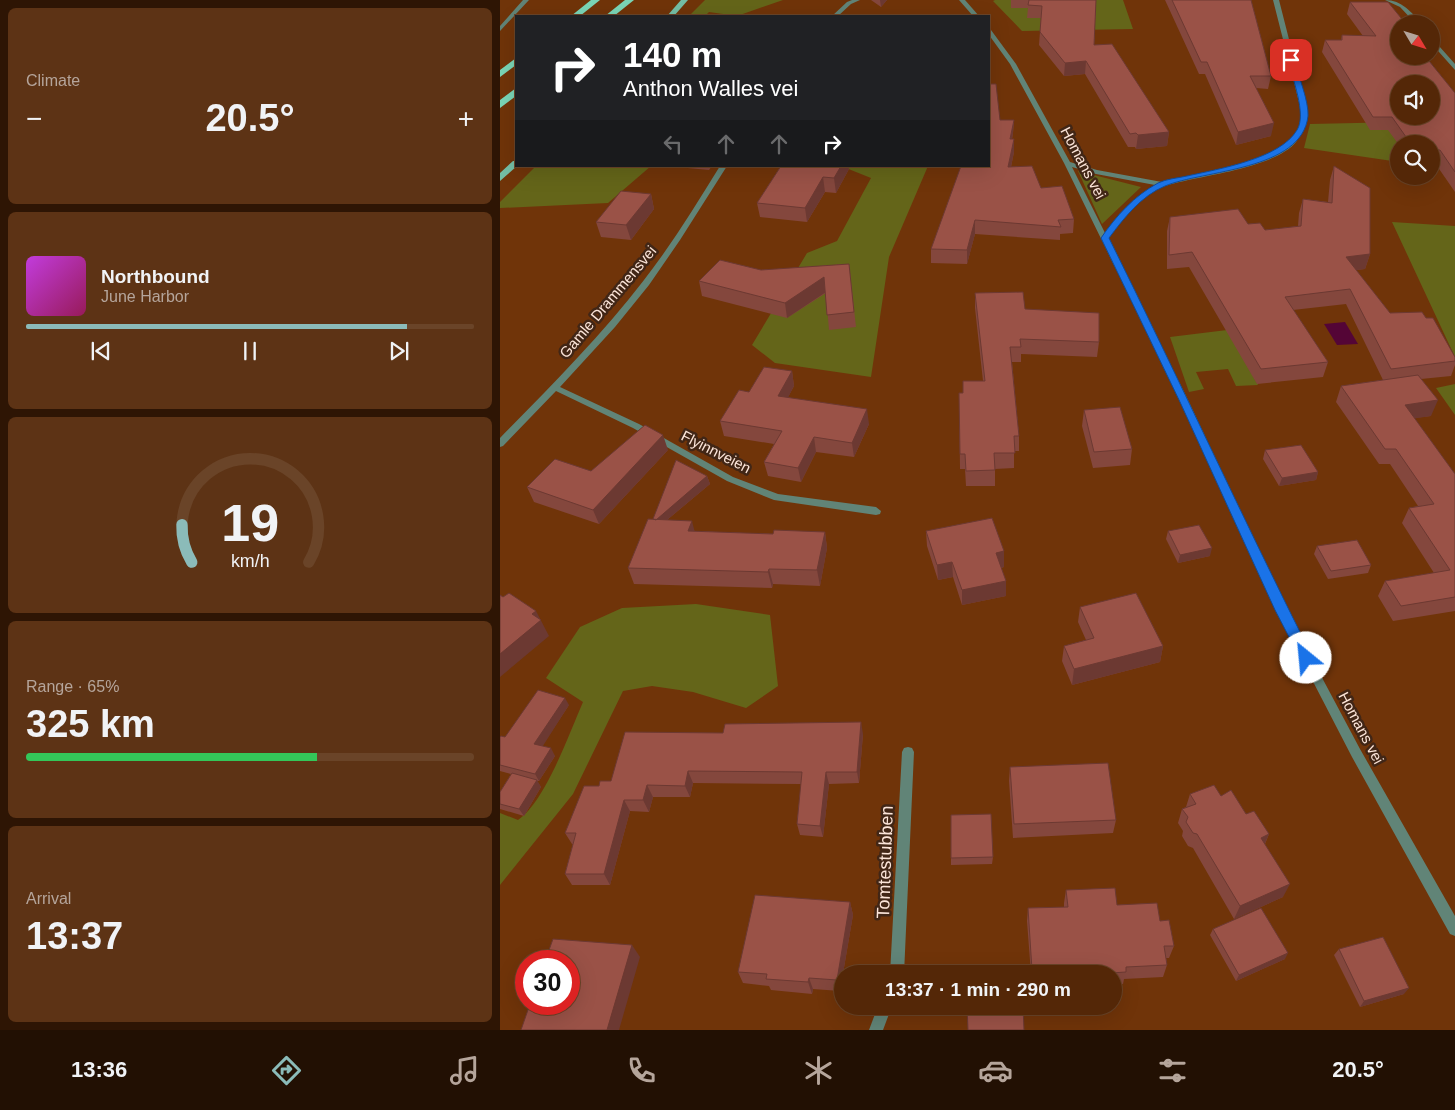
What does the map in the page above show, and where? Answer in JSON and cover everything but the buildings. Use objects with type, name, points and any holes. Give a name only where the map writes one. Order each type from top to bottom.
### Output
[{"type":"highway","points":[[576,15],[596,0]]},
{"type":"highway","points":[[610,15],[630,0]]},
{"type":"highway","points":[[500,74],[515,62]]},
{"type":"highway","points":[[500,105],[515,92]]},
{"type":"main road","points":[[671,15],[685,0]]},
{"type":"main road","points":[[500,178],[515,164]]},
{"type":"street","points":[[500,30],[526,0]]},
{"type":"street","points":[[835,15],[849,3],[857,0]]},
{"type":"street","points":[[962,0],[975,15]]},
{"type":"street","points":[[1105,238],[1123,214],[1162,184],[1241,166],[1266,157],[1286,147],[1301,130],[1305,114],[1276,0]]},
{"type":"street","points":[[1388,0],[1402,6],[1410,15]]},
{"type":"street","name":"Homans vei","points":[[990,32],[1013,64],[1067,163],[1185,402],[1281,610],[1361,761],[1455,929]]},
{"type":"street","points":[[1440,50],[1455,68]]},
{"type":"street","points":[[1067,163],[1096,172],[1162,184]]},
{"type":"street","name":"Gamle Drammensvei","points":[[500,444],[554,387],[645,284],[687,225],[723,167]]},
{"type":"street","name":"Flyinnveien","points":[[554,387],[636,426],[730,479],[777,497],[876,511]]},
{"type":"street","name":"Tomtestubben","points":[[898,965],[908,752]]},
{"type":"street","points":[[876,1030],[882,1015]]},
{"type":"shaded area","points":[[705,0],[783,0],[740,15],[709,12],[706,15],[690,15]]},
{"type":"shaded area","points":[[1123,0],[1133,29],[1022,31],[993,1]]},
{"type":"shaded area","points":[[1440,121],[1449,121],[1438,135],[1390,135],[1390,161],[1304,148],[1310,124],[1390,122],[1390,125],[1440,125]]},
{"type":"shaded area","points":[[535,167],[650,167],[608,203],[500,208],[500,202]]},
{"type":"shaded area","points":[[844,167],[928,167],[889,257],[871,377],[775,363],[752,345],[807,253],[837,241],[871,178]]},
{"type":"shaded area","points":[[1078,171],[1141,187],[1102,224]]},
{"type":"shaded area","points":[[1392,222],[1455,226],[1455,357]]},
{"type":"shaded area","points":[[1345,322],[1358,344],[1337,345],[1324,324]]},
{"type":"shaded area","points":[[1285,323],[1245,361],[1258,385],[1236,386],[1228,369],[1196,372],[1204,389],[1189,392],[1170,337]]},
{"type":"shaded area","points":[[1455,384],[1455,415],[1436,388]]},
{"type":"shaded area","points":[[696,604],[770,615],[778,686],[746,708],[693,692],[652,686],[623,691],[573,794],[500,885],[500,813],[518,820],[538,798],[563,749],[583,702],[546,678],[580,627],[622,608]]},
{"type":"route","points":[[1291,60],[1305,114],[1301,130],[1286,147],[1241,166],[1162,184],[1123,214],[1105,238],[1185,402],[1281,610],[1306,658]]}]
